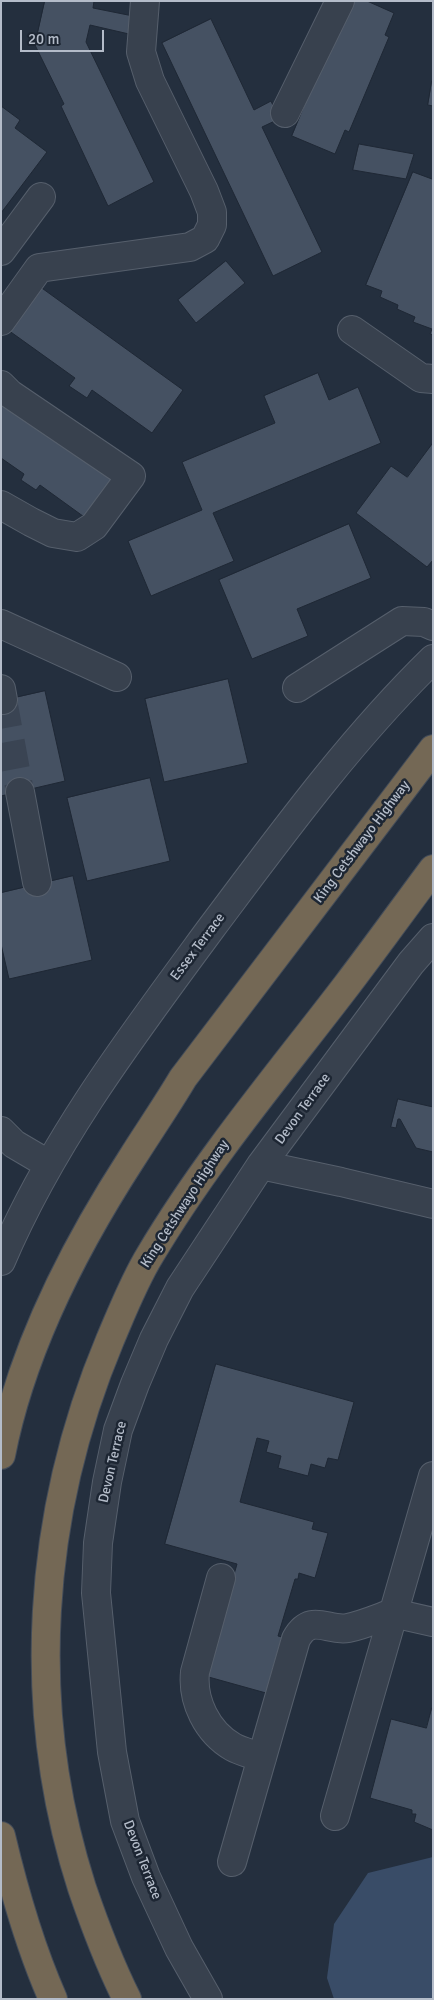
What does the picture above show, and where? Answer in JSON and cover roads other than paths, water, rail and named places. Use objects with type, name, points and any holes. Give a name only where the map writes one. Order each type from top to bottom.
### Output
[{"type":"highway","name":"King Cetshwayo Highway","points":[[1,1455],[30,1356],[70,1264],[132,1158],[183,1078],[433,748]]},
{"type":"highway","name":"King Cetshwayo Highway","points":[[127,1996],[106,1954],[75,1864],[58,1800],[48,1723],[44,1649],[49,1573],[59,1503],[78,1428],[103,1356],[148,1257],[223,1144],[348,984],[433,869]]},
{"type":"highway","points":[[1,1390],[29,1325],[70,1264]]},
{"type":"highway","points":[[1,1836],[38,1965],[53,1999]]},
{"type":"street","points":[[1,321],[39,268],[190,247],[205,239],[212,224],[212,212],[207,198],[150,81],[140,52],[145,1]]},
{"type":"street","points":[[285,113],[340,1]]},
{"type":"street","points":[[1,251],[41,197]]},
{"type":"street","points":[[352,330],[421,378],[433,379]]},
{"type":"street","points":[[1,385],[10,394],[131,476],[94,526],[77,537],[53,533],[1,505]]},
{"type":"street","points":[[297,688],[402,621],[424,622],[433,626]]},
{"type":"street","points":[[1,624],[117,677]]},
{"type":"street","name":"Essex Terrace","points":[[1,1261],[48,1164],[130,1038],[246,882],[358,738],[433,659]]},
{"type":"street","points":[[20,792],[36,882]]},
{"type":"street","name":"Devon Terrace","points":[[208,1999],[179,1948],[154,1895],[125,1821],[112,1752],[96,1593],[98,1542],[107,1482],[118,1430],[154,1339],[180,1288],[261,1166],[411,963],[433,938]]},
{"type":"street","points":[[1,1131],[14,1144],[48,1164]]},
{"type":"street","points":[[261,1166],[341,1182],[433,1204]]},
{"type":"street","points":[[335,1816],[433,1476]]},
{"type":"street","points":[[221,1578],[195,1672],[195,1697],[200,1709],[223,1740],[234,1747],[262,1758]]},
{"type":"street","points":[[232,1862],[300,1630],[308,1626],[320,1624],[347,1629],[393,1613],[433,1622]]},
{"type":"water","points":[[433,1857],[433,1999],[334,1999],[327,1978],[334,1924],[368,1873]]},
{"type":"tunnel","points":[[3,700],[20,792]]}]
